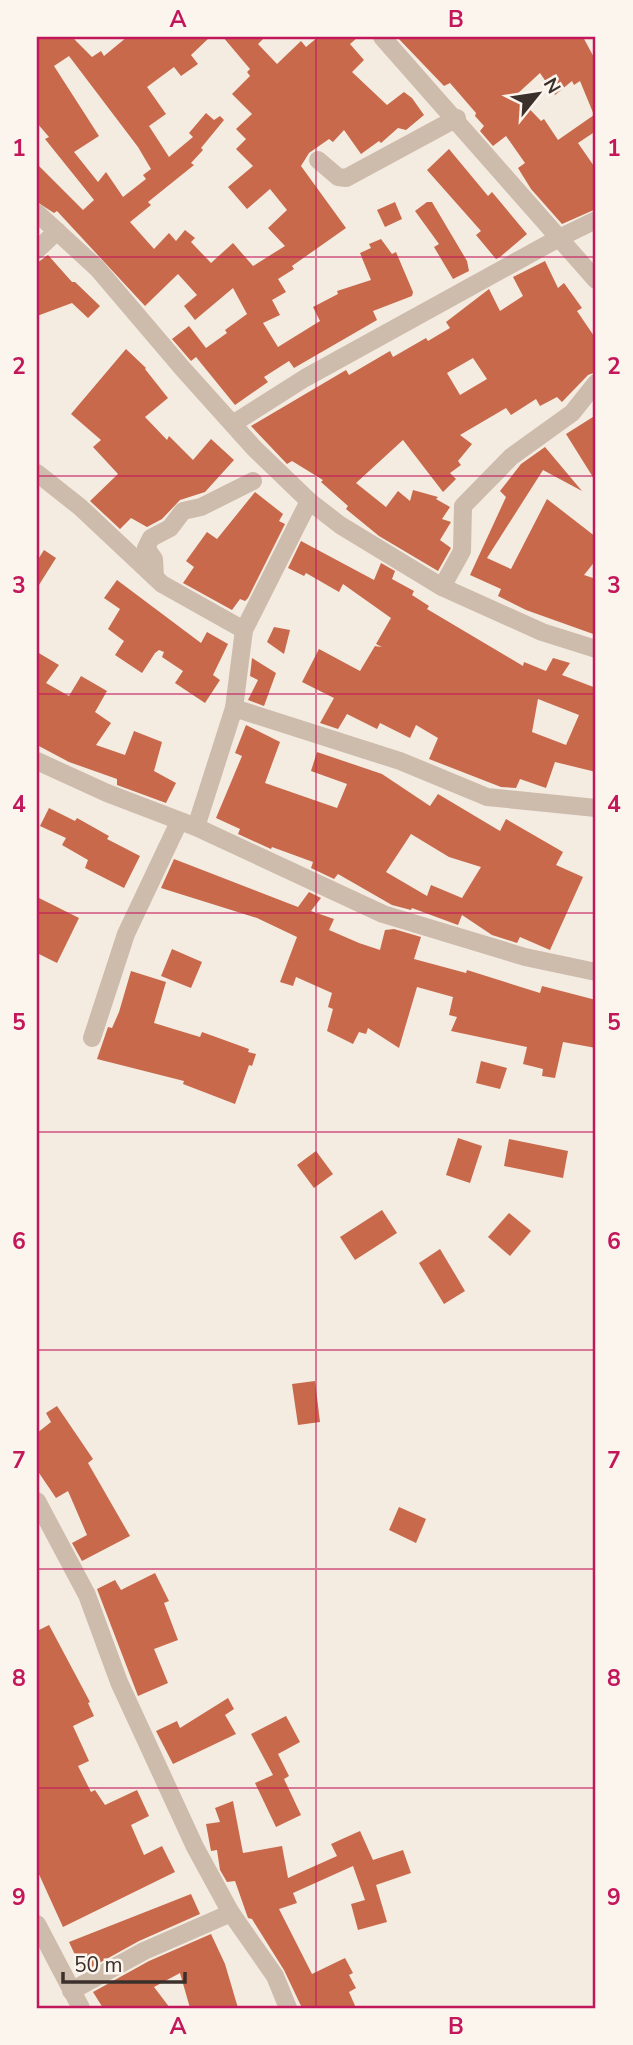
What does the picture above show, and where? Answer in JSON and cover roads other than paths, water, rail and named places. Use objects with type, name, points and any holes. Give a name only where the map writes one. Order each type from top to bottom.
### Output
[{"type":"street","points":[[382,37],[457,118],[596,280]]},
{"type":"street","points":[[318,160],[338,177],[346,178],[457,118]]},
{"type":"street","points":[[37,213],[97,268],[262,456],[309,500],[341,525],[442,587],[542,632],[596,649]]},
{"type":"street","points":[[234,423],[305,378],[596,220]]},
{"type":"street","points":[[37,250],[57,231]]},
{"type":"street","points":[[442,587],[462,551],[463,506],[511,457],[572,412],[596,383]]},
{"type":"street","points":[[37,473],[155,577],[183,597],[244,630]]},
{"type":"street","points":[[155,577],[154,559],[146,548],[151,538],[170,528],[183,511],[201,507],[253,481]]},
{"type":"street","points":[[92,1038],[126,934],[187,824],[234,708],[244,630],[309,500]]},
{"type":"street","points":[[234,708],[400,761],[487,797],[596,808]]},
{"type":"street","points":[[37,761],[187,824],[383,914],[524,957],[596,972]]},
{"type":"street","points":[[37,1501],[87,1595],[119,1682],[190,1836],[231,1913],[275,1976],[288,2008]]},
{"type":"street","points":[[71,1991],[144,1951],[231,1913]]},
{"type":"street","points":[[37,1924],[81,2008]]}]
